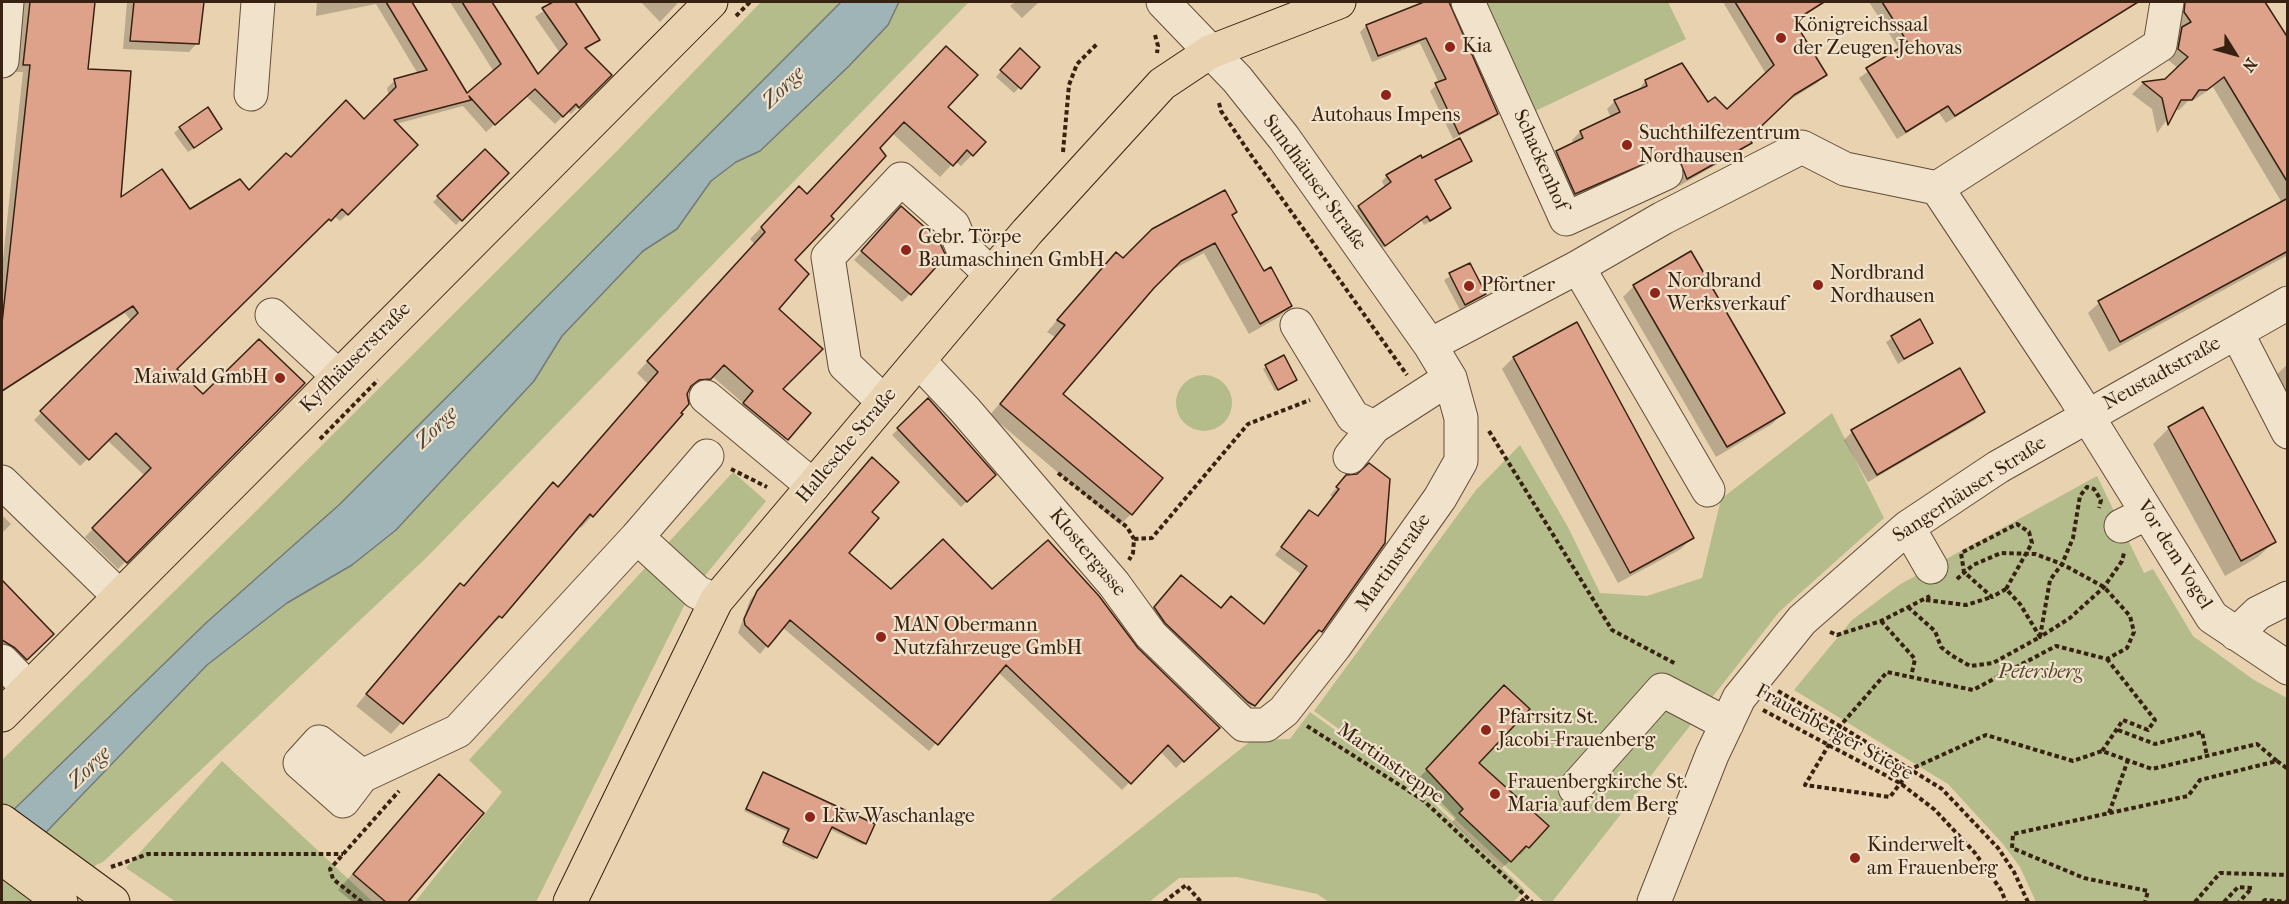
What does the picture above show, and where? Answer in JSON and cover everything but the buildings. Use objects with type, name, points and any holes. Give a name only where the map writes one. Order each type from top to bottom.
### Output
[{"type":"main road","name":"Kyffhäuserstraße","points":[[12,703],[711,2]]},
{"type":"main road","name":"Hallesche Straße","points":[[570,903],[716,601],[991,274],[1162,84],[1210,52],[1338,2]]},
{"type":"main road","points":[[2,821],[112,903]]},
{"type":"main road","points":[[2,858],[84,884]]},
{"type":"street","points":[[2,61],[7,2]]},
{"type":"street","points":[[252,94],[258,2]]},
{"type":"street","name":"Sundhäuser Straße","points":[[1163,2],[1237,79],[1284,138],[1430,345],[1450,378]]},
{"type":"street","name":"Schackenhof","points":[[1468,2],[1566,219],[1666,173]]},
{"type":"street","points":[[1430,345],[1578,267],[1663,218],[1802,147],[1845,170],[1937,188],[2160,45],[2167,2]]},
{"type":"street","points":[[884,402],[845,365],[828,257],[901,179],[953,225],[962,248],[991,274]]},
{"type":"street","name":"Vor dem Vogel","points":[[1937,188],[2087,415],[2121,524],[2212,617],[2288,668]]},
{"type":"street","points":[[1578,267],[1708,490]]},
{"type":"street","name":"Neustadtstraße","points":[[2087,415],[2288,303]]},
{"type":"street","points":[[273,315],[338,376]]},
{"type":"street","points":[[1297,325],[1353,417],[1374,427]]},
{"type":"street","name":"Neustadtstraße","points":[[2237,333],[2288,432]]},
{"type":"street","name":"Klostergasse","points":[[919,361],[965,410],[1114,584],[1157,642],[1244,725],[1275,718]]},
{"type":"street","points":[[1350,457],[1374,427],[1450,378]]},
{"type":"street","name":"Martinstraße","points":[[1275,718],[1335,646],[1440,498],[1461,461],[1461,418],[1450,378]]},
{"type":"street","points":[[706,397],[813,486]]},
{"type":"street","name":"Sangerhäuser Straße","points":[[1654,903],[1740,700],[1802,620],[1908,527],[1998,467],[2087,415]]},
{"type":"street","points":[[362,776],[458,731],[637,537],[707,456]]},
{"type":"street","points":[[2,482],[119,596]]},
{"type":"street","points":[[1908,527],[1938,582]]},
{"type":"street","points":[[637,537],[697,592],[716,601]]},
{"type":"street","points":[[2236,634],[2258,613],[2288,598]]},
{"type":"street","points":[[2,661],[12,703]]},
{"type":"street","points":[[1575,788],[1662,690],[1740,700]]},
{"type":"path","points":[[1062,156],[1069,85],[1077,64],[1098,43]]},
{"type":"path","points":[[1134,539],[1152,538],[1248,424],[1336,390]]},
{"type":"path","points":[[707,456],[771,489]]},
{"type":"path","points":[[1908,607],[1935,631],[1941,647],[1970,666],[1993,663],[2040,637],[2070,618],[2104,587],[2122,561],[2124,553],[2121,524],[2094,489],[2087,487],[2080,496],[2073,538],[2062,564],[2050,580],[2040,637]]},
{"type":"path","points":[[1545,520],[1612,630],[1682,667]]},
{"type":"path","points":[[1924,600],[1966,605],[1992,597],[2006,589],[2032,543],[2029,532],[2017,524],[1961,553],[1964,572],[1992,597]]},
{"type":"path","points":[[1802,620],[1837,635],[1881,621],[1924,600],[1938,582],[2001,553],[2035,554],[2062,564],[2104,587],[2130,616],[2134,632],[2127,648],[2107,659]]},
{"type":"path","points":[[2006,589],[2020,604],[2040,637]]},
{"type":"path","points":[[1881,621],[1915,659],[1911,677]]},
{"type":"path","points":[[2056,646],[2107,659],[2155,720],[2148,730],[2123,720],[2103,751],[2073,761],[1986,735],[1911,769],[1890,797],[1805,785],[1840,726],[1887,672],[1911,677],[1973,690],[2056,646]]},
{"type":"path","points":[[1740,700],[1840,726],[1942,789],[1998,848],[2014,872],[2028,903]]},
{"type":"path","name":"Frauenberger Stiege","points":[[1740,700],[1830,744],[1900,783],[1935,810],[1976,853],[2001,890],[2006,903]]},
{"type":"path","name":"Martinstreppe","points":[[1275,718],[1423,800],[1532,903]]},
{"type":"path","points":[[2118,730],[2155,744],[2202,732],[2207,756]]},
{"type":"path","points":[[2103,751],[2152,769],[2257,744],[2288,770]]},
{"type":"path","points":[[2109,814],[2128,760]]},
{"type":"path","points":[[2145,903],[2148,891],[2084,878],[2012,848],[2013,834],[2188,796],[2200,780],[2277,761]]},
{"type":"path","points":[[362,903],[333,879],[330,869],[406,783]]},
{"type":"path","points":[[84,884],[148,854],[343,854]]},
{"type":"path","points":[[2195,903],[2220,873],[2288,876]]},
{"type":"path","points":[[1164,903],[1186,885],[1201,903]]},
{"type":"path","points":[[2224,903],[2238,887],[2252,888],[2239,903]]},
{"type":"path","points":[[1521,903],[1525,898]]},
{"type":"path","points":[[2263,903],[2265,900],[2288,902]]},
{"type":"green space","points":[[761,2],[841,2],[340,504],[207,622],[2,821],[2,760],[243,524],[617,151]]},
{"type":"green space","points":[[899,2],[969,2],[426,558],[103,862],[96,865],[65,902],[2,902],[2,878],[207,665],[287,603],[352,565],[396,530],[534,381],[562,336],[643,251],[677,229],[711,181],[736,162],[760,151],[888,25]]},
{"type":"green space","points":[[1478,2],[1668,2],[1686,39],[1527,115]]},
{"type":"green space","points":[[1204,375],[1215,377],[1224,383],[1230,392],[1232,403],[1230,414],[1224,423],[1215,429],[1204,431],[1193,429],[1184,423],[1178,414],[1176,403],[1178,392],[1184,383],[1193,377]]},
{"type":"green space","points":[[1832,413],[1884,518],[1779,612],[1552,902],[1544,902],[1427,793],[1314,711],[1476,490],[1520,445],[1568,527],[1600,593],[1647,596],[1702,578],[1721,499]]},
{"type":"green space","points":[[733,472],[766,501],[690,594],[536,902],[415,902],[502,792],[469,760]]},
{"type":"green space","name":"Petersberg","points":[[2097,476],[2144,573],[2153,569],[2193,636],[2254,680],[2287,698],[2287,902],[2036,902],[2020,867],[2003,844],[1948,784],[1794,690],[1852,620],[1899,585]]},
{"type":"green space","points":[[1310,712],[1425,795],[1525,890],[1513,902],[1329,902],[1317,894],[1237,877],[1179,878],[1149,902],[1048,902],[1252,740],[1290,739]]},
{"type":"green space","points":[[222,761],[373,902],[176,902],[126,868]]},
{"type":"water","name":"Zorge","points":[[841,2],[899,2],[888,25],[849,66],[760,151],[736,162],[711,181],[677,229],[643,251],[562,336],[534,381],[396,530],[352,565],[287,603],[207,665],[2,878],[2,821],[207,622],[340,504]]},
{"type":"place","name":"Königreichssaal der Zeugen Jehovas","points":[[1781,38]]},
{"type":"place","name":"Kia","points":[[1450,47]]},
{"type":"place","name":"Autohaus Impens","points":[[1386,95]]},
{"type":"place","name":"Suchthilfezentrum Nordhausen","points":[[1627,145]]},
{"type":"place","name":"Gebr. Törpe Baumaschinen GmbH","points":[[906,250]]},
{"type":"place","name":"Nordbrand Nordhausen","points":[[1818,285]]},
{"type":"place","name":"Pförtner","points":[[1469,286]]},
{"type":"place","name":"Nordbrand Werksverkauf","points":[[1655,293]]},
{"type":"place","name":"Maiwald GmbH","points":[[280,378]]},
{"type":"place","name":"MAN Obermann Nutzfahrzeuge GmbH","points":[[881,637]]},
{"type":"place","name":"Pfarrsitz St. Jacobi-Frauenberg","points":[[1486,730]]},
{"type":"place","name":"Frauenbergkirche St. Maria auf dem Berg","points":[[1495,794]]},
{"type":"place","name":"Lkw Waschanlage","points":[[810,817]]},
{"type":"place","name":"Kinderwelt am Frauenberg","points":[[1855,858]]}]
